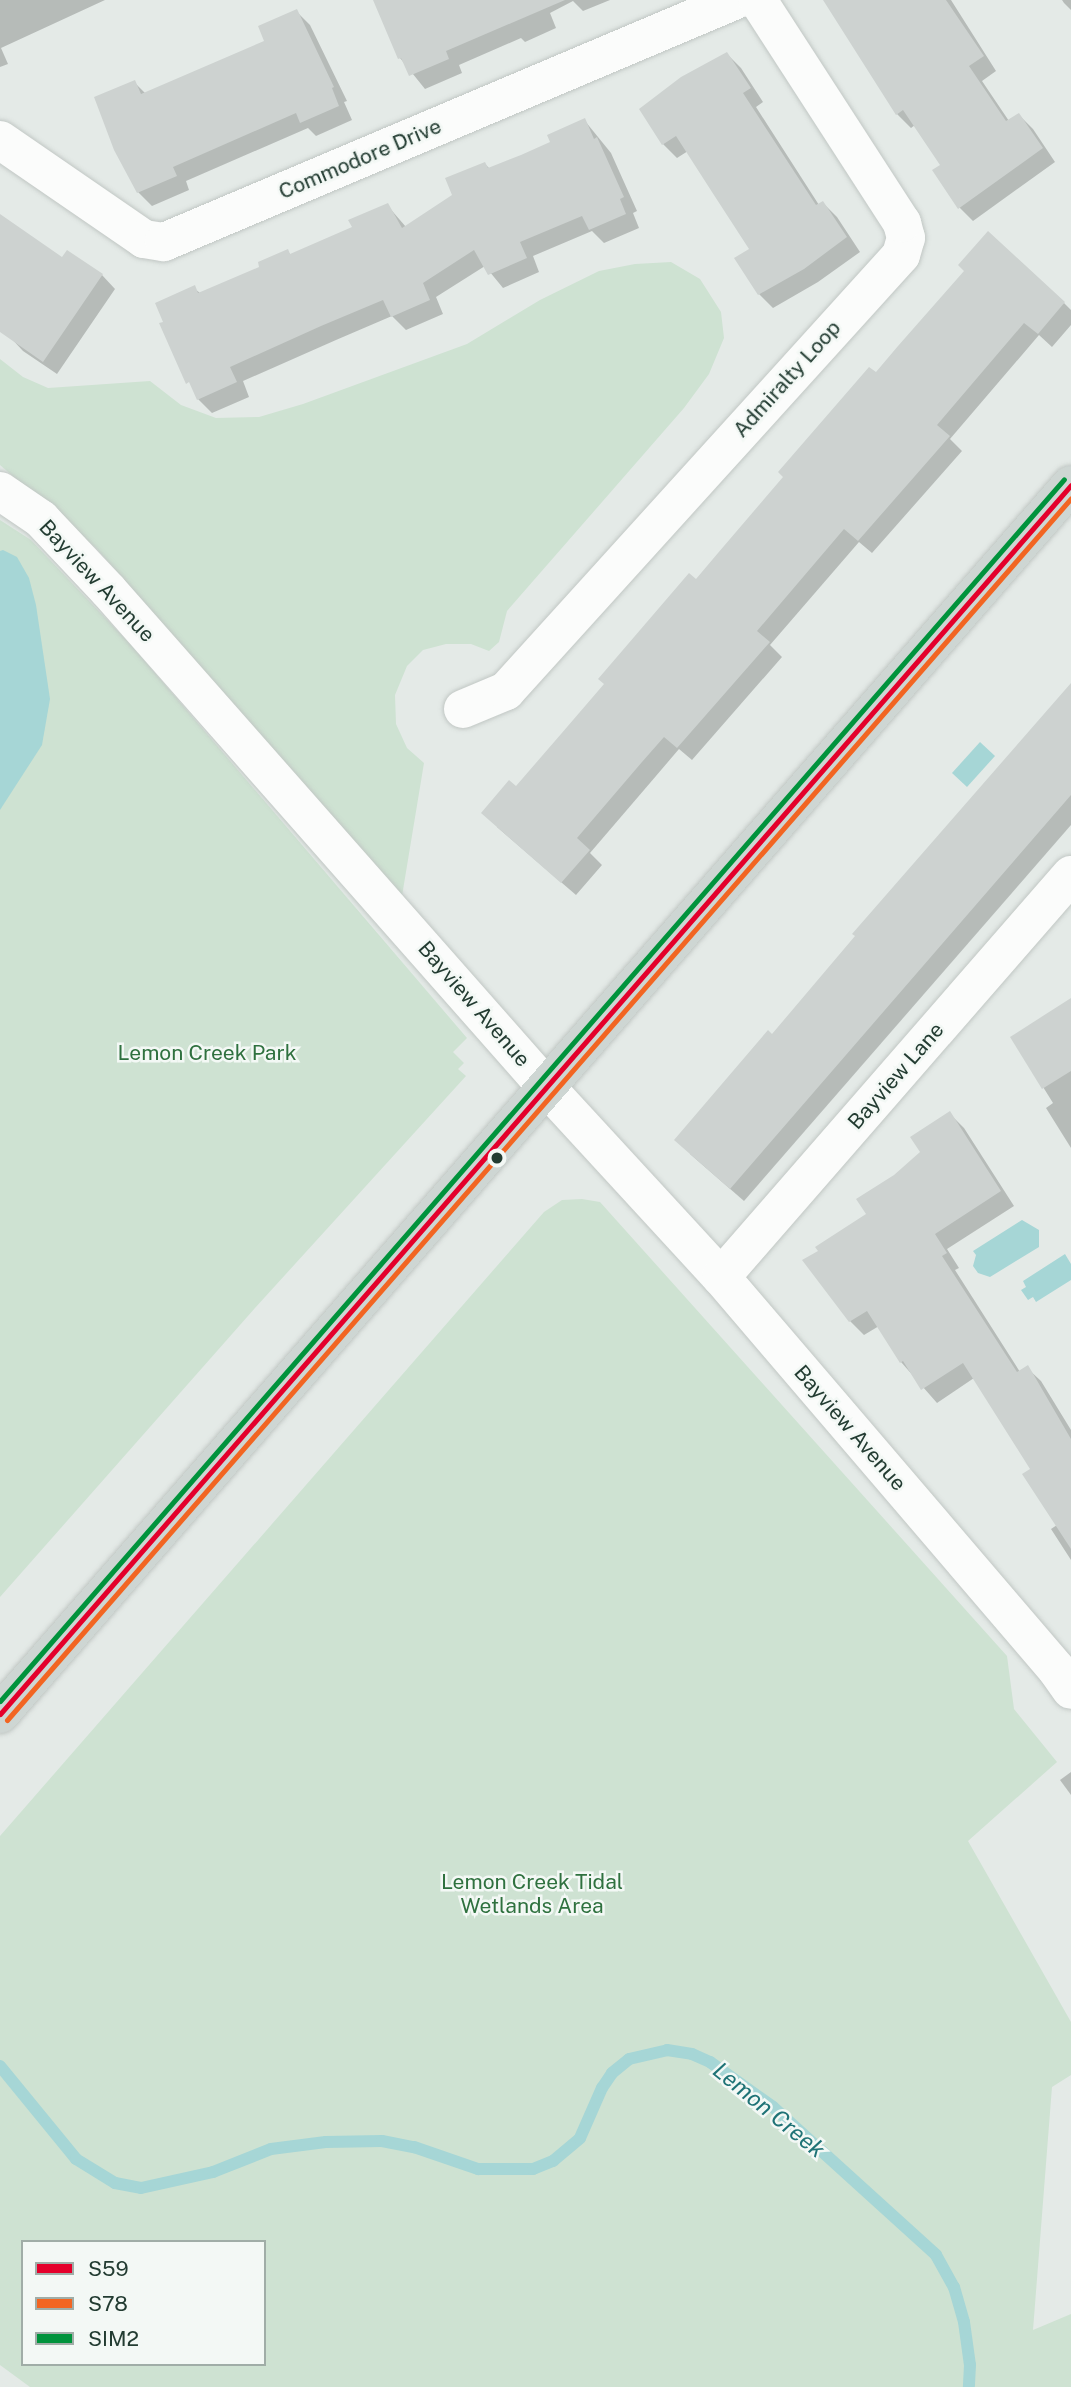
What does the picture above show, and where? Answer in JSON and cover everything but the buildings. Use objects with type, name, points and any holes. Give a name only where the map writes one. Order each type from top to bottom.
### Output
[{"type":"main road","points":[[0,1714],[1071,485]]},
{"type":"street","name":"Commodore Drive","points":[[0,140],[144,239],[164,242],[736,0]]},
{"type":"street","name":"Admiralty Loop","points":[[463,709],[506,691],[901,255],[906,238],[902,223],[758,0]]},
{"type":"street","name":"Bayview Avenue","points":[[0,491],[41,519],[108,590],[547,1088],[721,1277],[1057,1670],[1071,1690]]},
{"type":"street","name":"Bayview Lane","points":[[721,1277],[1071,875]]},
{"type":"green space","points":[[671,262],[700,279],[721,312],[724,338],[709,374],[684,408],[507,611],[499,642],[489,651],[471,644],[446,644],[423,650],[407,666],[395,695],[396,724],[407,748],[424,763],[402,896],[97,549],[0,465],[0,359],[23,377],[48,388],[150,381],[181,405],[216,418],[259,417],[303,404],[467,344],[540,300],[599,271],[635,264]]},
{"type":"green space","name":"Lemon Creek Park","points":[[0,520],[31,540],[131,645],[467,1038],[453,1052],[464,1063],[458,1069],[466,1076],[255,1308],[0,1597]]},
{"type":"green space","name":"Lemon Creek Tidal Wetlands Area","points":[[562,1200],[600,1202],[1007,1656],[1014,1709],[1057,1762],[968,1841],[1071,2022],[1071,2075],[1052,2087],[1033,2330],[1071,2314],[1071,2387],[30,2387],[0,2365],[0,1836],[544,1212]]},
{"type":"water","points":[[0,551],[17,557],[29,578],[36,605],[50,699],[42,745],[0,810]]},
{"type":"water","points":[[980,742],[995,756],[967,787],[952,773]]},
{"type":"water","points":[[1022,1220],[1039,1230],[1039,1247],[990,1277],[978,1273],[973,1266],[976,1255],[973,1251]]},
{"type":"water","points":[[1065,1254],[1071,1264],[1071,1280],[1036,1302],[1033,1297],[1028,1300],[1021,1290],[1026,1287],[1023,1281]]},
{"type":"waterway","name":"Lemon Creek","points":[[0,2066],[76,2159],[115,2183],[141,2188],[213,2172],[271,2149],[326,2142],[382,2141],[414,2147],[478,2169],[533,2169],[553,2161],[580,2138],[602,2088],[612,2073],[629,2059],[667,2050],[692,2054],[710,2062],[773,2107],[936,2255],[954,2287],[964,2322],[970,2365],[969,2387]]},
{"type":"transit line","name":"SIM2","points":[[0,1701],[1064,479]]},
{"type":"transit line","name":"S59","points":[[0,1714],[1071,485]]},
{"type":"transit line","name":"S78","points":[[7,1720],[1071,498]]}]
